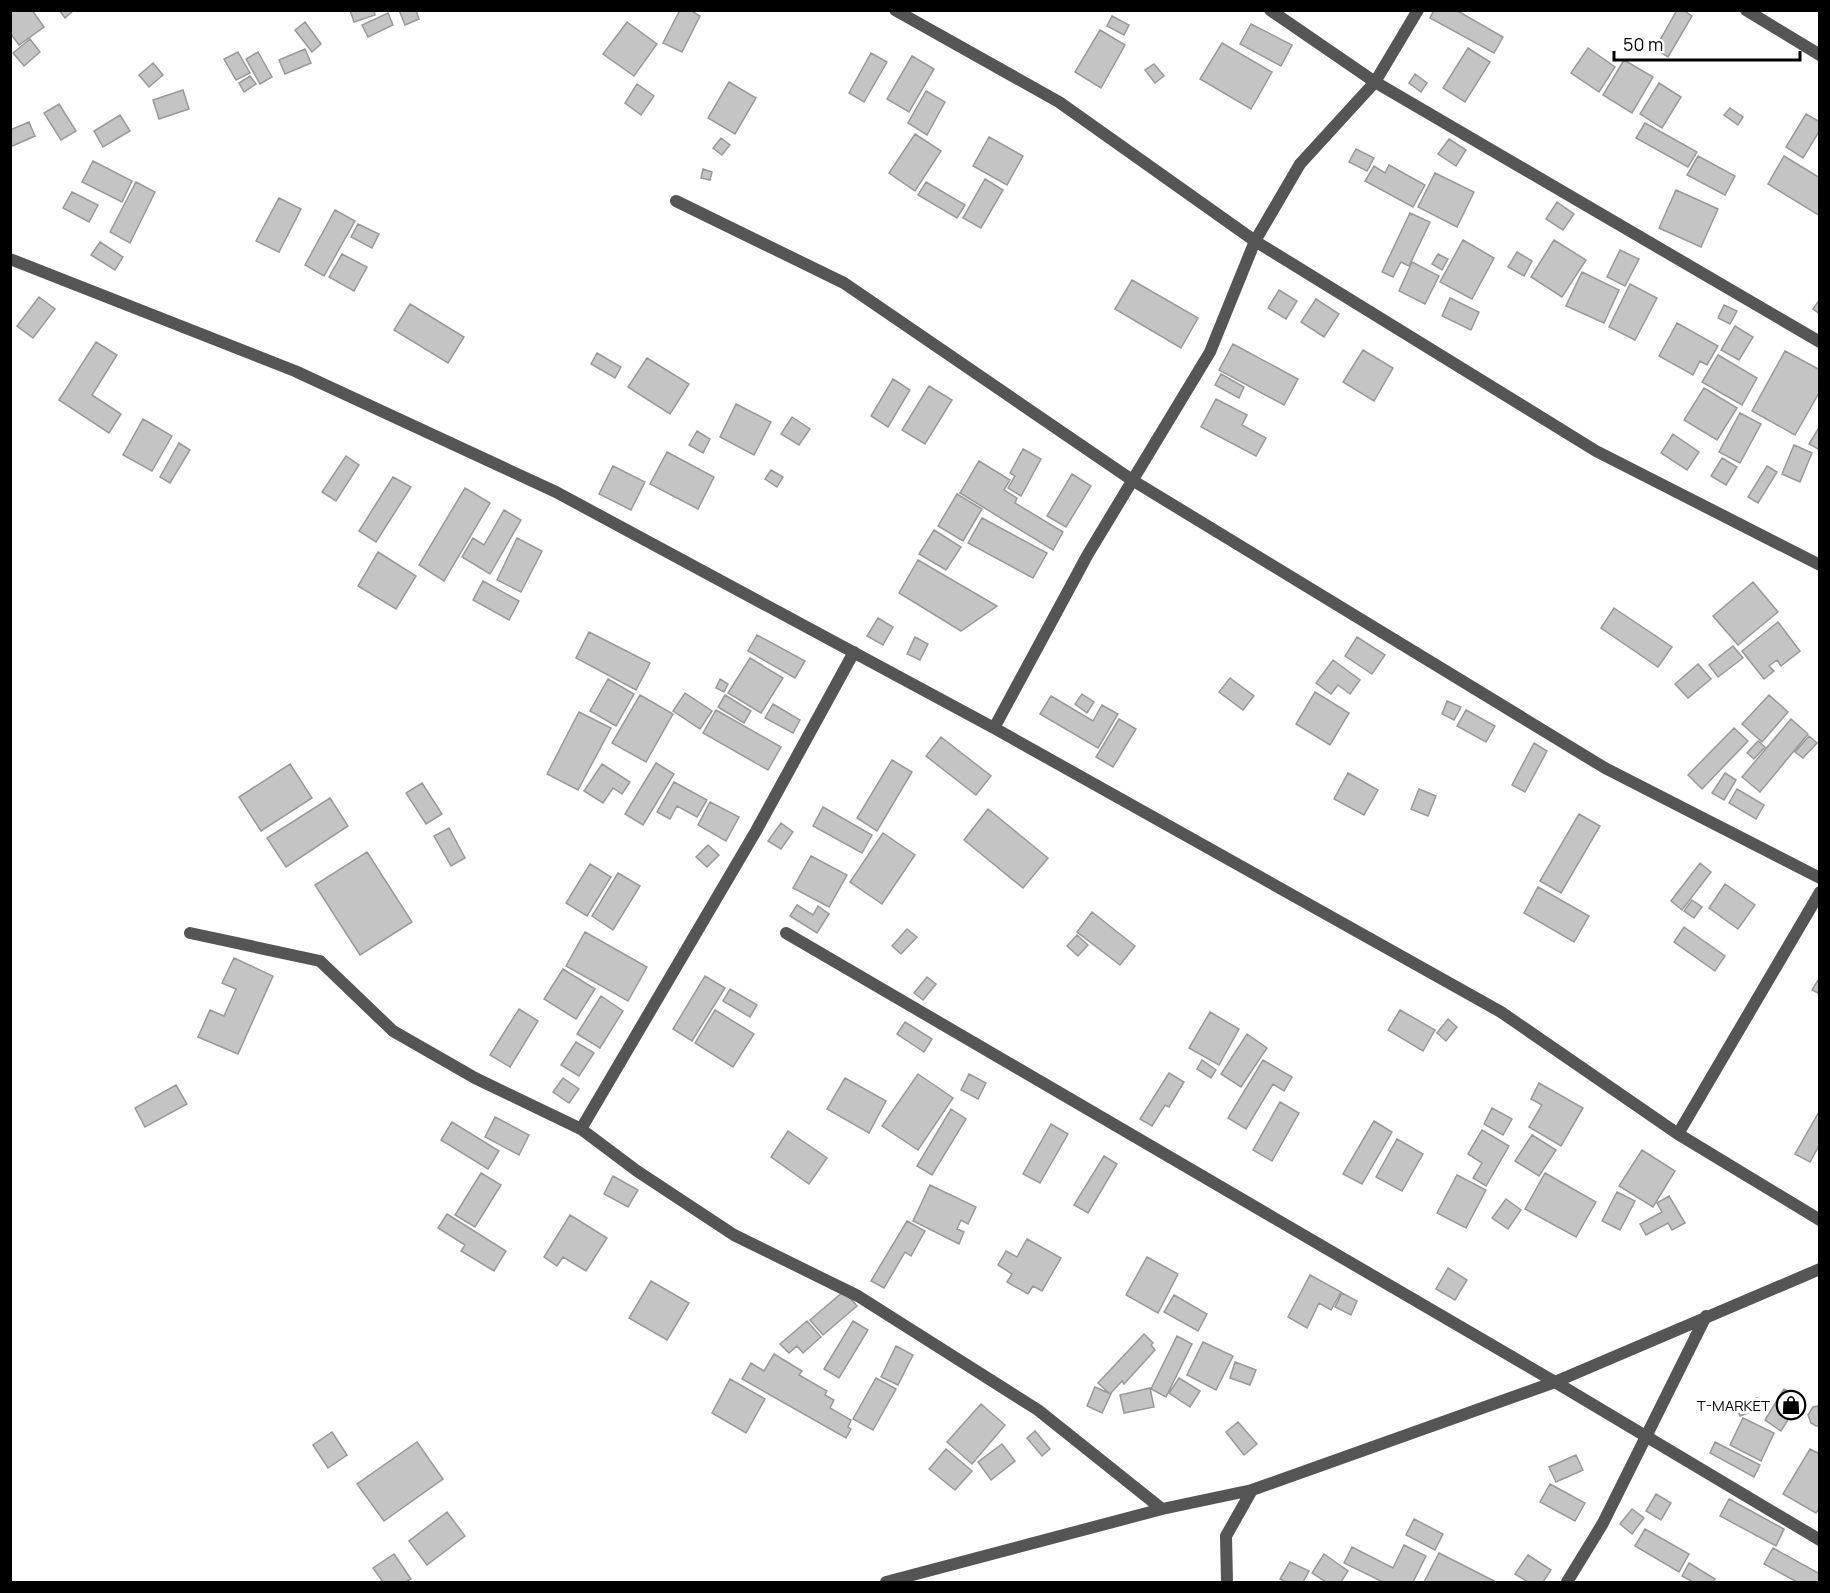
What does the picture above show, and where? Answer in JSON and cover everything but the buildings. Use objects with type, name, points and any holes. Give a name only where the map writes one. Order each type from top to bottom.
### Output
[{"type":"street","points":[[895,10],[1059,102],[1255,241],[1596,451],[1820,565]]},
{"type":"street","points":[[1270,10],[1375,82],[1820,342]]},
{"type":"street","points":[[994,729],[1088,554],[1210,352],[1255,241],[1300,164],[1375,82],[1418,10]]},
{"type":"street","points":[[1746,10],[1820,55]]},
{"type":"street","points":[[676,201],[844,283],[1132,480],[1605,768],[1820,878]]},
{"type":"street","points":[[10,259],[295,371],[556,492],[994,729],[1501,1012],[1678,1134],[1820,1220]]},
{"type":"street","points":[[581,1129],[756,831],[854,652]]},
{"type":"street","points":[[1678,1134],[1820,892]]},
{"type":"street","points":[[190,933],[320,961],[393,1030],[475,1078],[581,1129],[637,1171],[734,1235],[858,1296],[1038,1410],[1162,1509]]},
{"type":"street","points":[[786,933],[1555,1382],[1820,1540]]},
{"type":"street","points":[[886,1582],[1162,1509],[1252,1490],[1555,1382],[1820,1269]]},
{"type":"street","points":[[1567,1582],[1603,1523],[1706,1316]]},
{"type":"street","points":[[1227,1582],[1226,1536],[1252,1490]]},
{"type":"place","name":"T-MARKET","points":[[1791,1405]]}]
